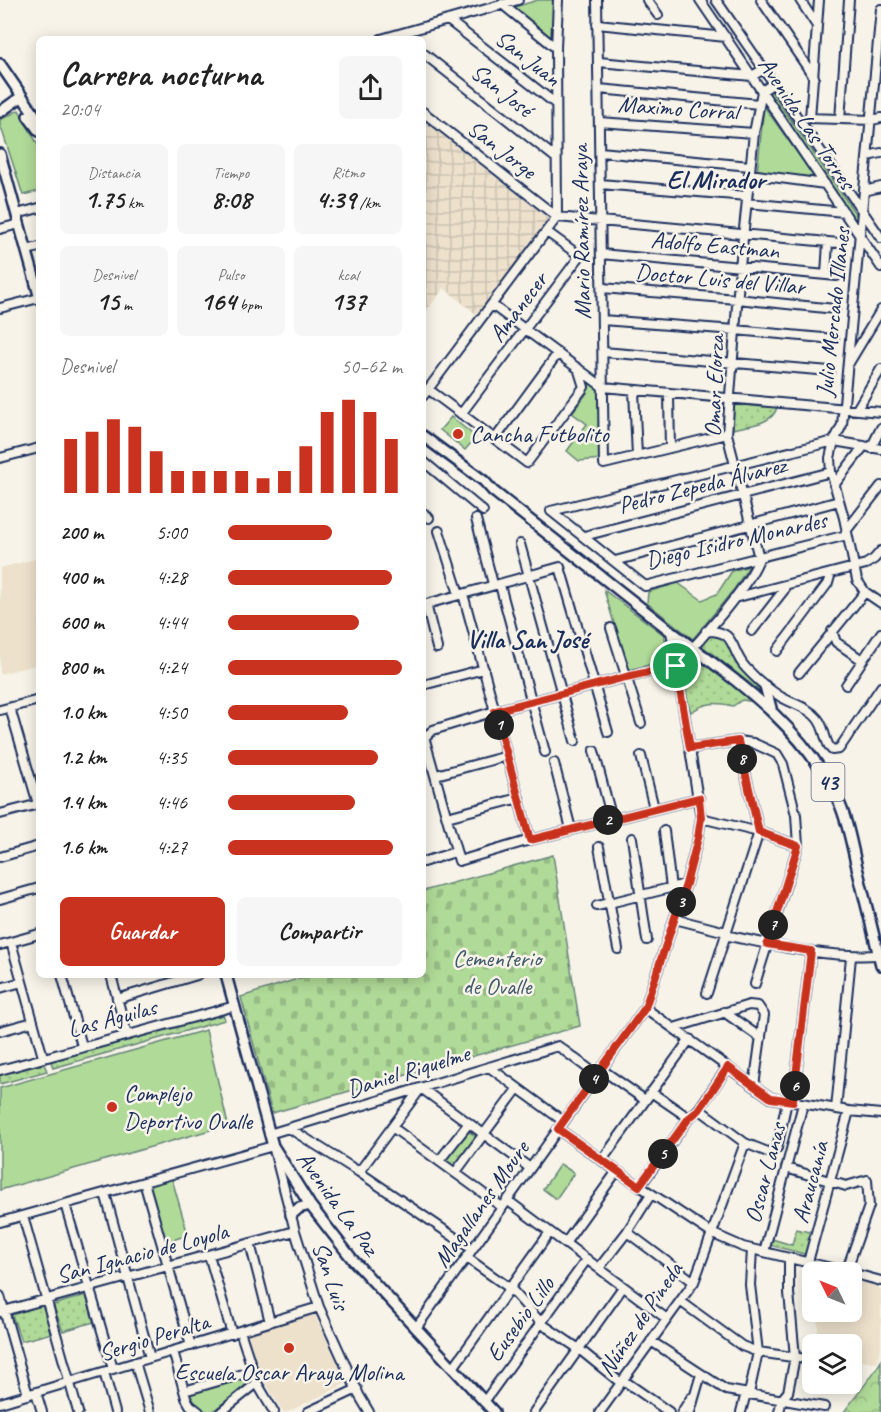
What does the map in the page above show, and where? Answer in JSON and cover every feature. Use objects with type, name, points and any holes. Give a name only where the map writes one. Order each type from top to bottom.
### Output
[{"type":"main road","points":[[0,64],[36,126]]},
{"type":"main road","points":[[0,74],[36,118]]},
{"type":"main road","points":[[0,112],[19,98]]},
{"type":"main road","points":[[0,154],[36,284]]},
{"type":"main road","name":"43","points":[[426,438],[484,481],[493,491],[671,631],[736,679],[771,710],[798,739],[824,775],[837,798],[846,822],[881,965]]},
{"type":"main road","name":"43","points":[[426,444],[480,485],[493,491]]},
{"type":"main road","points":[[765,686],[771,710]]},
{"type":"main road","name":"Avenida La Paz","points":[[227,978],[273,1146],[310,1205],[353,1260],[494,1412]]},
{"type":"main road","points":[[291,1215],[299,1208],[310,1205]]},
{"type":"street","points":[[389,36],[518,0]]},
{"type":"street","points":[[558,0],[557,217],[426,392],[461,414],[527,463],[584,387],[578,368]]},
{"type":"street","name":"Mario Ramírez Araya","points":[[597,0],[604,464],[637,456]]},
{"type":"street","points":[[647,0],[658,15]]},
{"type":"street","name":"Avenida Las Torres","points":[[700,0],[881,267]]},
{"type":"street","name":"Avenida Las Torres","points":[[716,0],[881,238]]},
{"type":"street","points":[[761,0],[814,77]]},
{"type":"street","points":[[800,0],[817,26]]},
{"type":"street","points":[[810,118],[819,0]]},
{"type":"street","points":[[840,119],[849,0]]},
{"type":"street","points":[[502,4],[556,48]]},
{"type":"street","name":"Julio Mercado Illanes","points":[[865,592],[857,580],[831,472],[830,458],[834,441],[842,424],[864,191],[878,86],[881,9]]},
{"type":"street","name":"San Juan","points":[[448,20],[556,104]]},
{"type":"street","points":[[597,24],[726,37]]},
{"type":"street","points":[[397,33],[401,36]]},
{"type":"street","name":"San José","points":[[426,55],[556,158]]},
{"type":"street","points":[[599,62],[752,76],[764,69]]},
{"type":"street","points":[[762,92],[774,83]]},
{"type":"street","points":[[598,89],[759,104]]},
{"type":"street","name":"Omar Elorza","points":[[759,558],[727,434],[749,174],[762,92]]},
{"type":"street","name":"San Jorge","points":[[426,114],[557,217]]},
{"type":"street","points":[[798,118],[872,120],[881,118]]},
{"type":"street","name":"Maximo Corral","points":[[599,122],[754,133]]},
{"type":"street","points":[[600,152],[750,165]]},
{"type":"street","points":[[868,156],[881,153]]},
{"type":"street","points":[[749,174],[825,184]]},
{"type":"street","points":[[600,184],[844,212]]},
{"type":"street","points":[[864,191],[881,187]]},
{"type":"street","points":[[0,229],[36,210]]},
{"type":"street","points":[[557,217],[839,243]]},
{"type":"street","points":[[871,224],[881,221]]},
{"type":"street","name":"Amanecer","points":[[461,414],[580,256],[547,232]]},
{"type":"street","points":[[826,275],[828,242]]},
{"type":"street","points":[[27,250],[36,248]]},
{"type":"street","name":"Adolfo Eastman","points":[[601,254],[837,276]]},
{"type":"street","name":"Doctor Luis del Villar","points":[[602,288],[835,309]]},
{"type":"street","points":[[0,308],[36,297]]},
{"type":"street","points":[[492,305],[603,387],[881,412]]},
{"type":"street","points":[[848,365],[881,310]]},
{"type":"street","points":[[602,320],[834,339]]},
{"type":"street","points":[[603,352],[830,371]]},
{"type":"street","points":[[495,439],[558,353]]},
{"type":"street","points":[[857,409],[881,369]]},
{"type":"street","points":[[634,391],[637,456],[727,434]]},
{"type":"street","points":[[669,394],[670,448]]},
{"type":"street","points":[[834,485],[881,429]]},
{"type":"street","points":[[736,464],[834,441],[881,449]]},
{"type":"street","points":[[0,458],[36,449]]},
{"type":"street","points":[[426,464],[483,511]]},
{"type":"street","name":"Diego Isidro Monardes","points":[[736,464],[551,511],[645,586],[759,558],[847,533]]},
{"type":"street","name":"Pedro Zepeda Álvarez","points":[[584,536],[831,472]]},
{"type":"street","points":[[847,533],[881,486]]},
{"type":"street","points":[[615,561],[839,501]]},
{"type":"street","points":[[476,519],[545,752]]},
{"type":"street","points":[[439,531],[461,594],[530,840]]},
{"type":"street","points":[[520,544],[575,741]]},
{"type":"street","points":[[734,598],[866,564],[874,560],[881,551]]},
{"type":"street","points":[[426,735],[433,730],[495,711],[676,666],[734,598],[756,567],[759,558]]},
{"type":"street","points":[[426,603],[560,567],[608,732]]},
{"type":"street","points":[[777,651],[828,584],[831,573]]},
{"type":"street","points":[[752,631],[784,590],[785,585]]},
{"type":"street","points":[[799,674],[865,592],[881,603]]},
{"type":"street","points":[[426,611],[437,648]]},
{"type":"street","points":[[611,628],[641,723]]},
{"type":"street","points":[[706,631],[718,630],[727,635],[742,663],[765,686],[817,717],[826,733],[828,747],[834,751],[839,749],[879,692]]},
{"type":"street","name":"Magallanes Moure","points":[[416,1328],[645,1008],[686,884],[701,818],[671,631]]},
{"type":"street","points":[[832,631],[836,642],[862,660]]},
{"type":"street","points":[[846,685],[881,633]]},
{"type":"street","points":[[426,684],[483,669]]},
{"type":"street","points":[[0,710],[36,701]]},
{"type":"street","points":[[10,708],[36,794]]},
{"type":"street","points":[[690,748],[738,741],[753,743],[777,754],[783,764],[796,815],[798,846],[754,984]]},
{"type":"street","points":[[707,993],[759,832],[738,741]]},
{"type":"street","points":[[426,746],[459,861],[571,829],[699,798]]},
{"type":"street","points":[[594,751],[612,819]]},
{"type":"street","points":[[436,775],[507,756]]},
{"type":"street","points":[[641,756],[654,808]]},
{"type":"street","points":[[554,763],[571,829]]},
{"type":"street","points":[[447,817],[519,798]]},
{"type":"street","points":[[0,814],[36,805]]},
{"type":"street","points":[[701,818],[759,832],[798,846]]},
{"type":"street","points":[[663,831],[671,888]]},
{"type":"street","points":[[632,838],[647,940]]},
{"type":"street","points":[[0,857],[36,847]]},
{"type":"street","points":[[599,847],[618,949]]},
{"type":"street","points":[[426,861],[455,852]]},
{"type":"street","points":[[597,906],[686,884]]},
{"type":"street","points":[[0,899],[36,889]]},
{"type":"street","points":[[675,919],[726,932],[729,936],[767,944],[851,957],[878,955]]},
{"type":"street","points":[[0,945],[36,935]]},
{"type":"street","points":[[11,942],[43,1057]]},
{"type":"street","name":"Oscar Lanas","points":[[745,1143],[770,1153],[777,1148],[790,1101],[811,951]]},
{"type":"street","points":[[836,1109],[851,957]]},
{"type":"street","points":[[63,978],[82,1046]]},
{"type":"street","points":[[112,978],[127,1035]]},
{"type":"street","points":[[117,999],[186,978]]},
{"type":"street","points":[[0,988],[22,982]]},
{"type":"street","name":"Las Águilas","points":[[0,1070],[235,1005]]},
{"type":"street","points":[[674,1028],[749,1005],[758,1005],[764,1015],[754,1086]]},
{"type":"street","points":[[645,1008],[771,1098],[881,1114]]},
{"type":"street","points":[[724,1012],[761,1038]]},
{"type":"street","points":[[0,1031],[33,1022]]},
{"type":"street","points":[[602,1160],[690,1039]]},
{"type":"street","name":"Daniel Riquelme","points":[[269,1134],[558,1046],[599,1072]]},
{"type":"street","points":[[489,1067],[518,1088],[602,1160],[711,1233],[752,1249],[808,1262]]},
{"type":"street","points":[[639,1186],[689,1118],[699,1110],[728,1067]]},
{"type":"street","points":[[599,1072],[645,1100]]},
{"type":"street","points":[[360,1172],[420,1088],[530,1168]]},
{"type":"street","points":[[455,1173],[518,1088]]},
{"type":"street","points":[[651,1092],[689,1118]]},
{"type":"street","name":"Oscar Lanas","points":[[764,1252],[803,1104]]},
{"type":"street","points":[[699,1110],[745,1143]]},
{"type":"street","name":"Araucanía","points":[[808,1262],[849,1111]]},
{"type":"street","points":[[439,1161],[469,1123]]},
{"type":"street","points":[[392,1127],[502,1207]]},
{"type":"street","points":[[289,1128],[360,1172],[472,1249]]},
{"type":"street","name":"Núñez de Pineda","points":[[600,1412],[694,1282],[745,1143]]},
{"type":"street","points":[[0,1222],[273,1146]]},
{"type":"street","name":"San Luis","points":[[273,1146],[295,1231],[319,1307],[369,1412]]},
{"type":"street","points":[[786,1168],[846,1186],[867,1179],[869,1206],[852,1262]]},
{"type":"street","points":[[566,1242],[617,1171]]},
{"type":"street","points":[[144,1182],[191,1346]]},
{"type":"street","points":[[105,1193],[150,1358]]},
{"type":"street","points":[[599,1268],[627,1232],[651,1194]]},
{"type":"street","points":[[507,1200],[667,1319]]},
{"type":"street","points":[[65,1204],[113,1369]]},
{"type":"street","points":[[23,1216],[78,1412]]},
{"type":"street","name":"San Ignacio de Loyola","points":[[2,1312],[295,1231]]},
{"type":"street","points":[[453,1368],[550,1232]]},
{"type":"street","points":[[627,1232],[694,1282]]},
{"type":"street","points":[[250,1243],[270,1322]]},
{"type":"street","name":"Oscar Lanas","points":[[741,1412],[758,1352],[750,1285],[752,1249]]},
{"type":"street","points":[[209,1255],[257,1383],[274,1412]]},
{"type":"street","points":[[466,1258],[511,1289],[542,1324],[622,1382],[669,1412]]},
{"type":"street","points":[[779,1412],[788,1392],[795,1357],[789,1293],[789,1258]]},
{"type":"street","name":"Eusebio Lillo","points":[[484,1402],[587,1259]]},
{"type":"street","points":[[862,1276],[881,1281]]},
{"type":"street","points":[[534,1412],[623,1287]]},
{"type":"street","points":[[0,1296],[2,1312],[32,1394],[42,1412]]},
{"type":"street","points":[[680,1301],[742,1346],[758,1352],[802,1358]]},
{"type":"street","name":"Sergio Peralta","points":[[0,1403],[319,1307]]},
{"type":"street","points":[[651,1341],[726,1390],[824,1407]]},
{"type":"street","points":[[173,1351],[184,1391],[190,1405],[199,1412]]},
{"type":"street","points":[[135,1362],[150,1412]]},
{"type":"street","points":[[184,1391],[253,1371]]},
{"type":"street","points":[[104,1372],[115,1412]]},
{"type":"street","points":[[690,1412],[701,1374]]},
{"type":"street","points":[[220,1412],[257,1383]]},
{"type":"street","points":[[311,1411],[357,1389]]},
{"type":"street","points":[[682,1412],[696,1392]]},
{"type":"street","points":[[0,1403],[4,1412]]},
{"type":"shaded area","points":[[426,122],[549,219],[477,315],[444,288],[426,311]]},
{"type":"shaded area","points":[[36,559],[36,665],[0,674],[0,568]]},
{"type":"shaded area","points":[[862,1278],[874,1281],[881,1291],[881,1349],[877,1363],[862,1361],[862,1334],[818,1334],[818,1322],[862,1322]]},
{"type":"shaded area","name":"Escuela Oscar Araya Molina","points":[[313,1311],[347,1383],[288,1412],[283,1412],[254,1365],[243,1332]]},
{"type":"green space","points":[[538,0],[555,0],[553,41],[511,8]]},
{"type":"green space","points":[[771,91],[857,216],[856,223],[768,93]]},
{"type":"green space","points":[[764,106],[817,181],[757,173]]},
{"type":"green space","points":[[19,110],[36,141],[36,192],[23,195],[0,120]]},
{"type":"green space","points":[[586,378],[602,392],[602,459],[579,461],[567,451],[587,424],[572,413],[587,393]]},
{"type":"green space","points":[[734,403],[777,407],[775,413],[765,421],[733,429]]},
{"type":"green space","name":"Cancha Futbolito","points":[[451,417],[476,437],[465,450],[440,430]]},
{"type":"green space","points":[[749,566],[735,588],[693,639],[647,603],[648,592],[678,583],[702,600],[717,594],[732,571]]},
{"type":"green space","points":[[604,590],[664,635],[670,660],[628,670]]},
{"type":"green space","points":[[719,634],[727,640],[741,669],[766,696],[700,644],[709,635]]},
{"type":"green space","points":[[699,660],[716,670],[756,702],[742,700],[733,706],[711,704],[691,712],[684,684],[688,672]]},
{"type":"green space","name":"Cementerio de Ovalle","points":[[553,855],[580,1026],[272,1113],[241,997],[301,978],[426,978],[426,890]]},
{"type":"green space","points":[[223,1014],[225,1020],[53,1068],[51,1061]]},
{"type":"green space","name":"Complejo Deportivo Ovalle","points":[[206,1030],[228,1125],[0,1190],[0,1088]]},
{"type":"green space","points":[[44,1064],[47,1071],[0,1084],[0,1075]]},
{"type":"green space","points":[[468,1131],[476,1136],[454,1167],[445,1160]]},
{"type":"green space","points":[[560,1164],[574,1173],[556,1199],[543,1189]]},
{"type":"green space","points":[[172,1179],[188,1235],[166,1242],[150,1185]]},
{"type":"green space","points":[[796,1229],[814,1233],[808,1255],[770,1245],[772,1239],[792,1245]]},
{"type":"green space","points":[[86,1295],[94,1322],[63,1331],[53,1305]]},
{"type":"green space","points":[[43,1305],[52,1333],[21,1341],[12,1315]]},
{"type":"green space","points":[[881,1361],[881,1412],[844,1412],[858,1394],[862,1394],[862,1389]]},
{"type":"green space","points":[[250,1374],[252,1380],[212,1412],[199,1409],[189,1396],[188,1392]]},
{"type":"place","name":"Cancha Futbolito","points":[[458,434]]},
{"type":"place","name":"Complejo Deportivo Ovalle","points":[[112,1107]]},
{"type":"place","name":"Escuela Oscar Araya Molina","points":[[289,1348]]},
{"type":"district","name":"El Mirador","points":[[716,179]]},
{"type":"district","name":"Villa San José","points":[[527,639]]},
{"type":"route","points":[[676,666],[690,748],[738,741],[759,832],[798,846],[767,944],[811,951],[793,1101],[771,1098],[728,1067],[699,1110],[689,1118],[639,1186],[558,1129],[645,1008],[686,884],[698,838],[701,818],[699,798],[530,840],[495,711],[676,666]]}]
